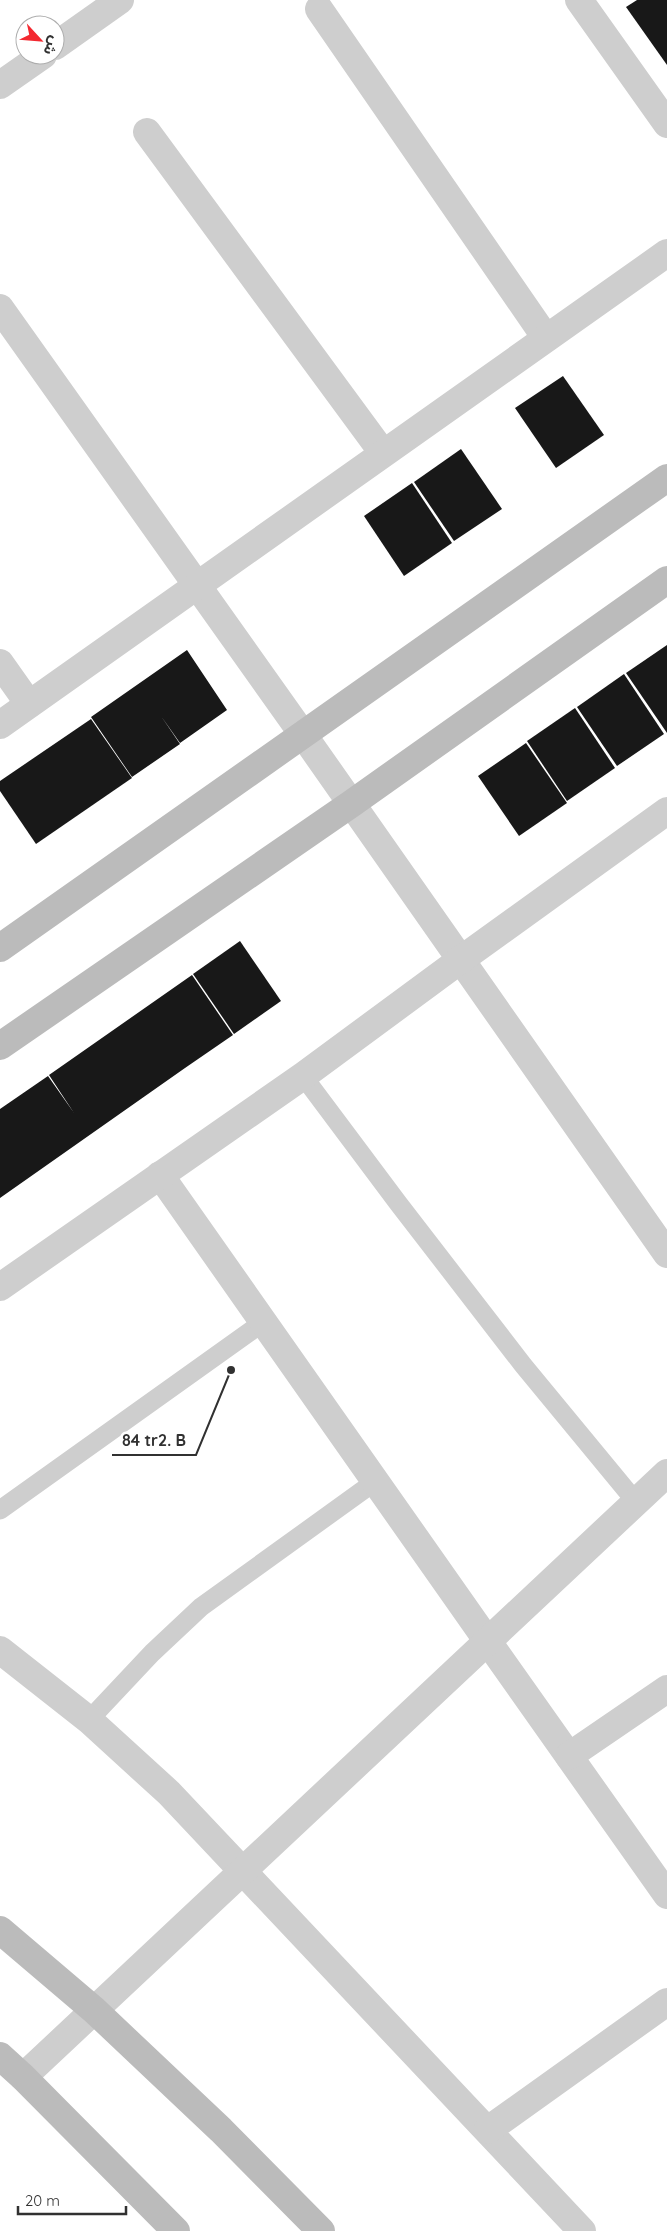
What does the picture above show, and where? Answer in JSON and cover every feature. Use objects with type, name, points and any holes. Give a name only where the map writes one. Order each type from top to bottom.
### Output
[{"type":"street","points":[[65,39],[120,0]]},
{"type":"street","points":[[579,0],[667,124]]},
{"type":"street","points":[[320,9],[546,338]]},
{"type":"street","points":[[0,86],[29,65]]},
{"type":"street","points":[[147,132],[383,453]]},
{"type":"street","points":[[0,725],[667,253]]},
{"type":"street","points":[[0,308],[304,736],[667,1254]]},
{"type":"street","points":[[0,948],[304,736],[667,478]]},
{"type":"street","points":[[0,1046],[351,804],[667,580]]},
{"type":"street","points":[[0,663],[29,704]]},
{"type":"street","points":[[0,1287],[304,1076],[667,811]]},
{"type":"street","points":[[160,1175],[262,1323],[667,1895]]},
{"type":"street","points":[[23,2077],[667,1473]]},
{"type":"street","points":[[0,1650],[89,1720],[169,1793],[582,2231]]},
{"type":"street","points":[[569,1756],[667,1689]]},
{"type":"street","points":[[0,1930],[94,2010],[222,2130],[321,2231]]},
{"type":"street","points":[[488,2130],[667,2002]]},
{"type":"street","points":[[0,2056],[176,2231]]},
{"type":"lane","points":[[304,1076],[398,1203],[523,1365],[636,1502]]},
{"type":"lane","points":[[0,1510],[262,1323]]},
{"type":"lane","points":[[89,1720],[152,1653],[201,1607],[374,1482]]},
{"type":"building","points":[[637,0],[667,0],[667,65],[626,7]]},
{"type":"building","points":[[563,376],[604,435],[556,468],[515,408]]},
{"type":"building","points":[[461,449],[502,509],[454,541],[414,482]]},
{"type":"building","points":[[412,483],[452,543],[404,576],[364,516]]},
{"type":"building","points":[[667,645],[667,733],[626,673]]},
{"type":"building","points":[[187,650],[227,710],[180,743],[161,716],[180,744],[132,777],[91,717]]},
{"type":"building","points":[[624,674],[664,734],[617,766],[577,707]]},
{"type":"building","points":[[575,708],[615,768],[567,801],[527,741]]},
{"type":"building","points":[[91,719],[132,778],[36,844],[0,791],[0,781]]},
{"type":"building","points":[[526,743],[567,803],[519,836],[478,776]]},
{"type":"building","points":[[240,941],[281,1001],[234,1034],[193,974]]},
{"type":"building","points":[[192,975],[233,1035],[0,1198],[0,1109],[48,1076],[74,1113],[49,1075]]},
{"type":"place","name":"84 tr2. B","points":[[231,1370]]}]
